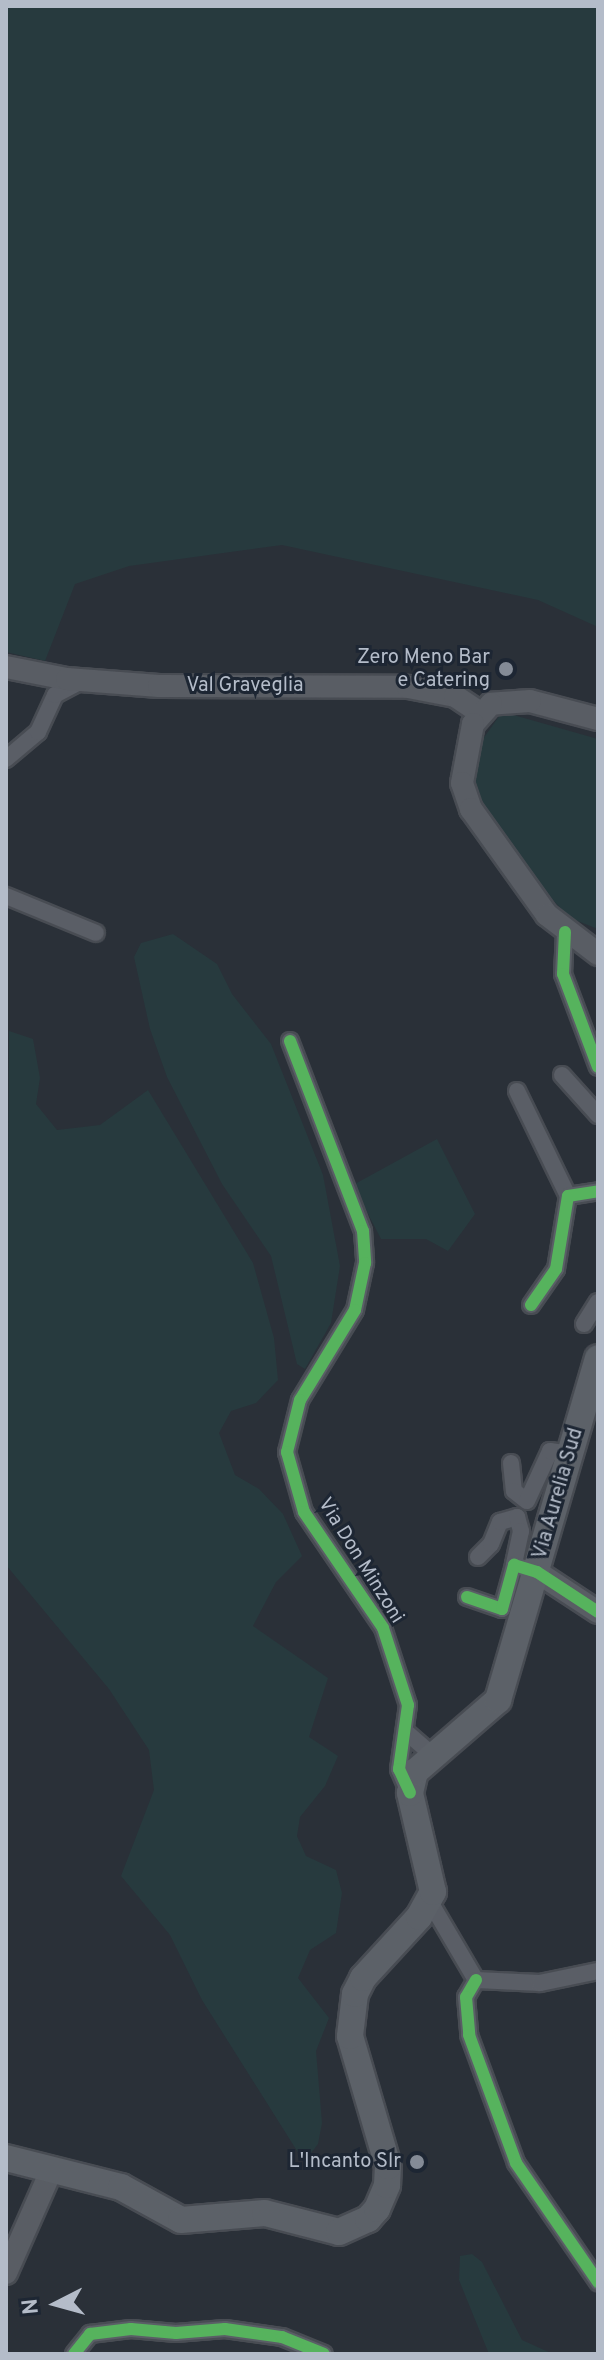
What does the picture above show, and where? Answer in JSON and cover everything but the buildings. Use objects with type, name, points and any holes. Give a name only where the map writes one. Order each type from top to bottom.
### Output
[{"type":"main road","name":"Val Graveglia","points":[[6,667],[81,681],[408,687],[455,696],[479,712]]},
{"type":"main road","points":[[598,719],[515,699],[491,704],[479,712],[462,761],[465,796],[528,890],[565,932],[598,954]]},
{"type":"main road","name":"Via Aurelia Sud","points":[[410,1793],[415,1772],[431,1754],[498,1700],[526,1568],[571,1454],[598,1358]]},
{"type":"main road","points":[[526,1568],[598,1612]]},
{"type":"main road","points":[[6,2158],[121,2187],[181,2220],[265,2213],[339,2232],[368,2219],[382,2200],[388,2166],[355,2058],[351,2010],[363,1978],[429,1900],[433,1874],[410,1793]]},
{"type":"main road","points":[[6,2273],[51,2171]]},
{"type":"street","points":[[6,759],[38,732],[55,695],[81,681]]},
{"type":"street","points":[[6,896],[96,933]]},
{"type":"street","points":[[565,932],[563,974],[579,1026],[598,1067]]},
{"type":"street","points":[[579,1026],[598,1029]]},
{"type":"street","name":"Via Don Minzoni","points":[[290,1041],[363,1231],[365,1263],[362,1287],[345,1334],[293,1416],[289,1466],[304,1512],[383,1628],[408,1705],[399,1769],[410,1793]]},
{"type":"street","points":[[562,1075],[598,1115]]},
{"type":"street","points":[[517,1091],[568,1196],[556,1269],[531,1305]]},
{"type":"street","points":[[568,1196],[598,1191]]},
{"type":"street","points":[[584,1324],[598,1302]]},
{"type":"street","points":[[511,1463],[514,1491],[527,1501],[550,1451],[571,1454]]},
{"type":"street","points":[[467,1597],[502,1609],[526,1568],[517,1517],[500,1522],[491,1544],[478,1557]]},
{"type":"street","points":[[405,1731],[431,1754]]},
{"type":"street","points":[[429,1900],[476,1980]]},
{"type":"street","points":[[476,1980],[540,1983],[598,1971]]},
{"type":"street","points":[[476,1980],[466,1997],[469,2035],[516,2163],[598,2282]]},
{"type":"street","points":[[74,2354],[90,2334],[131,2329],[253,2333],[282,2337],[324,2354]]},
{"type":"green space","points":[[6,6],[598,6],[598,627],[538,600],[282,545],[129,566],[75,584],[45,661],[6,652]]},
{"type":"green space","points":[[510,714],[598,739],[598,929],[570,918],[536,882],[482,803],[475,781],[480,743],[500,715]]},
{"type":"green space","points":[[173,934],[217,964],[232,994],[271,1044],[323,1175],[340,1266],[331,1323],[305,1369],[297,1364],[271,1256],[222,1184],[167,1077],[150,1029],[134,957],[141,943]]},
{"type":"green space","points":[[9,1031],[33,1039],[40,1078],[36,1104],[57,1130],[100,1125],[148,1090],[253,1263],[274,1338],[278,1380],[256,1403],[231,1411],[219,1433],[235,1475],[259,1489],[283,1514],[302,1556],[276,1582],[253,1626],[328,1678],[309,1737],[338,1756],[325,1786],[300,1817],[297,1836],[306,1856],[336,1870],[342,1893],[336,1933],[310,1950],[298,1978],[329,2018],[316,2051],[322,2123],[318,2144],[304,2162],[202,2000],[170,1935],[121,1876],[154,1790],[149,1750],[109,1689],[6,1565]]},
{"type":"green space","points":[[437,1139],[475,1214],[448,1251],[426,1239],[381,1239],[353,1185]]},
{"type":"green space","points":[[472,2254],[482,2262],[522,2340],[553,2354],[489,2354],[459,2280],[460,2256]]},
{"type":"cycle path","points":[[565,932],[563,974],[598,1067]]},
{"type":"cycle path","points":[[290,1041],[363,1231],[365,1263],[355,1310],[300,1400],[287,1452],[304,1512],[383,1628],[408,1705],[399,1769],[410,1793]]},
{"type":"cycle path","points":[[531,1305],[556,1269],[568,1196],[598,1191]]},
{"type":"cycle path","points":[[467,1597],[502,1609],[514,1565],[537,1572],[598,1612]]},
{"type":"cycle path","points":[[476,1980],[466,1997],[469,2035],[516,2163],[598,2282]]},
{"type":"cycle path","points":[[74,2354],[90,2334],[131,2329],[176,2333],[225,2329],[282,2337],[324,2354]]},
{"type":"place","name":"Zero Meno Bar e Catering","points":[[506,669]]},
{"type":"place","name":"L'Incanto Slr","points":[[417,2162]]}]
